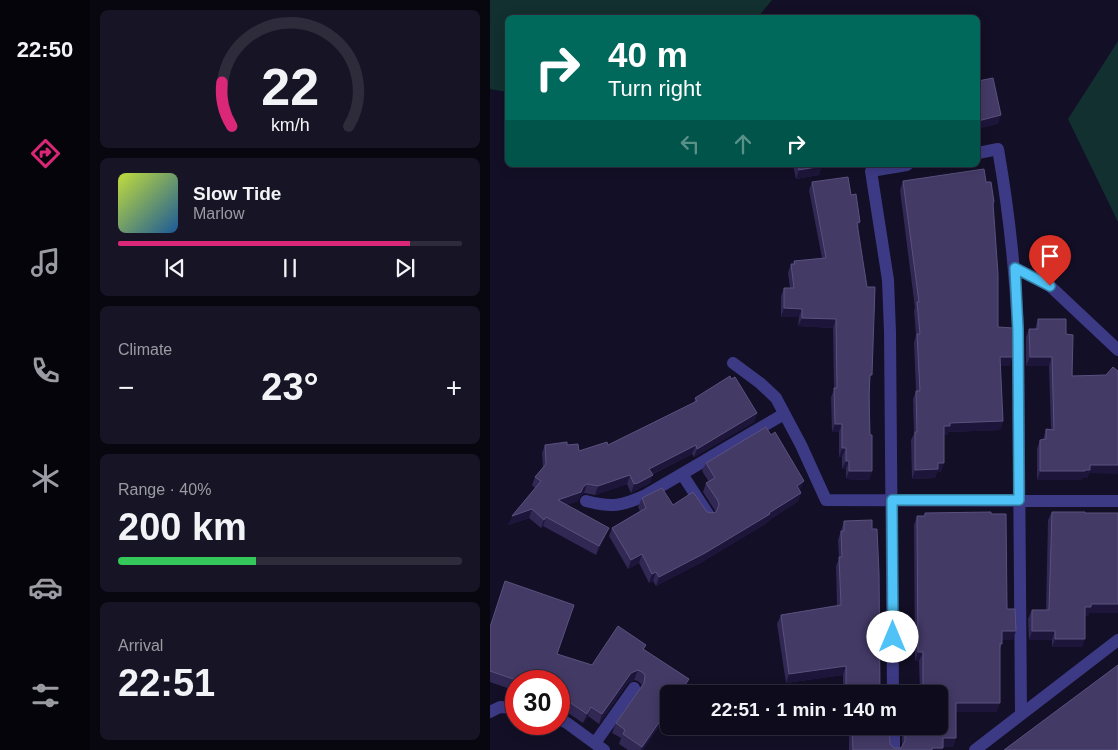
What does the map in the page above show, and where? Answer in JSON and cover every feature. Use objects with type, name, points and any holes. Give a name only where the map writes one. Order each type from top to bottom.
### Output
[{"type":"street","points":[[980,153],[998,149],[1015,268],[1018,330],[1021,714]]},
{"type":"street","points":[[893,685],[888,280],[871,171],[895,167]]},
{"type":"street","points":[[1015,268],[1050,286],[1118,350]]},
{"type":"street","points":[[732,363],[760,383],[776,398],[801,445],[826,500],[1118,501]]},
{"type":"street","points":[[586,501],[605,506],[628,504],[784,414]]},
{"type":"street","points":[[682,474],[708,514]]},
{"type":"street","points":[[975,750],[1118,640]]},
{"type":"street","points":[[570,724],[599,747],[634,688]]},
{"type":"street","points":[[490,712],[500,707],[505,707]]},
{"type":"street","points":[[894,735],[894,750]]},
{"type":"green space","points":[[490,0],[772,0],[760,15],[505,15],[505,92],[490,89]]},
{"type":"green space","points":[[1118,41],[1118,222],[1068,119]]},
{"type":"building","points":[[993,78],[1001,115],[980,120],[980,81]]},
{"type":"building","points":[[798,167],[816,167],[799,170]]},
{"type":"building","points":[[984,169],[986,182],[991,182],[994,202],[998,274],[998,327],[1013,328],[1013,357],[1000,357],[1003,421],[950,423],[950,426],[944,426],[944,463],[938,463],[938,469],[915,470],[915,432],[917,432],[916,391],[920,391],[917,334],[920,334],[917,302],[919,302],[903,181]]},
{"type":"building","points":[[848,177],[851,195],[856,194],[860,222],[857,223],[867,287],[875,287],[872,375],[870,375],[869,396],[872,471],[849,471],[849,461],[846,461],[846,448],[842,448],[842,424],[835,424],[834,388],[837,388],[836,319],[802,318],[802,309],[784,308],[784,288],[794,288],[791,264],[795,264],[794,261],[826,258],[812,182]]},
{"type":"building","points":[[1038,319],[1066,319],[1066,334],[1073,335],[1072,376],[1106,375],[1113,367],[1118,371],[1118,465],[1090,465],[1090,470],[1085,471],[1040,471],[1040,440],[1046,439],[1046,429],[1054,430],[1052,357],[1030,357],[1029,329],[1038,329]]},
{"type":"building","points":[[730,376],[731,379],[735,377],[757,413],[697,449],[696,445],[649,469],[653,475],[638,483],[634,484],[630,475],[598,486],[587,484],[581,492],[558,500],[609,528],[599,546],[546,517],[544,520],[532,509],[512,516],[541,481],[535,477],[546,464],[545,445],[567,442],[567,445],[578,444],[579,451],[607,442],[608,445],[697,401],[695,398]]},
{"type":"building","points":[[766,427],[771,435],[775,432],[804,481],[797,486],[801,493],[705,553],[659,577],[656,572],[652,574],[642,554],[631,560],[612,528],[646,508],[642,498],[662,488],[673,505],[693,492],[707,512],[716,512],[719,505],[718,501],[706,483],[715,478],[706,463]]},
{"type":"building","points":[[991,512],[991,514],[1006,514],[1007,609],[1015,609],[1016,631],[1002,631],[1002,644],[1000,643],[1000,703],[956,703],[956,738],[943,738],[943,748],[932,748],[932,750],[853,750],[852,735],[890,735],[890,744],[894,748],[901,748],[905,741],[905,735],[948,735],[948,685],[923,685],[923,652],[918,652],[917,516],[925,516],[925,513]]},
{"type":"building","points":[[1052,512],[1118,513],[1118,604],[1091,604],[1091,607],[1085,607],[1085,639],[1055,639],[1055,631],[1032,631],[1032,610],[1049,610]]},
{"type":"building","points":[[872,520],[872,529],[877,529],[880,685],[846,685],[846,666],[789,674],[781,615],[841,605],[839,557],[842,557],[841,531],[844,531],[844,521]]},
{"type":"building","points":[[505,581],[574,605],[557,654],[592,665],[618,626],[646,645],[643,649],[689,679],[685,685],[660,685],[660,721],[642,747],[623,734],[625,730],[616,723],[644,683],[645,675],[642,672],[638,670],[631,673],[602,714],[591,707],[587,714],[570,702],[570,670],[505,670],[505,676],[490,671],[490,627]]},
{"type":"building","points":[[1118,665],[1118,750],[1004,750]]},
{"type":"route","points":[[893,637],[892,500],[1019,500],[1018,330],[1015,268],[1050,286]]}]
